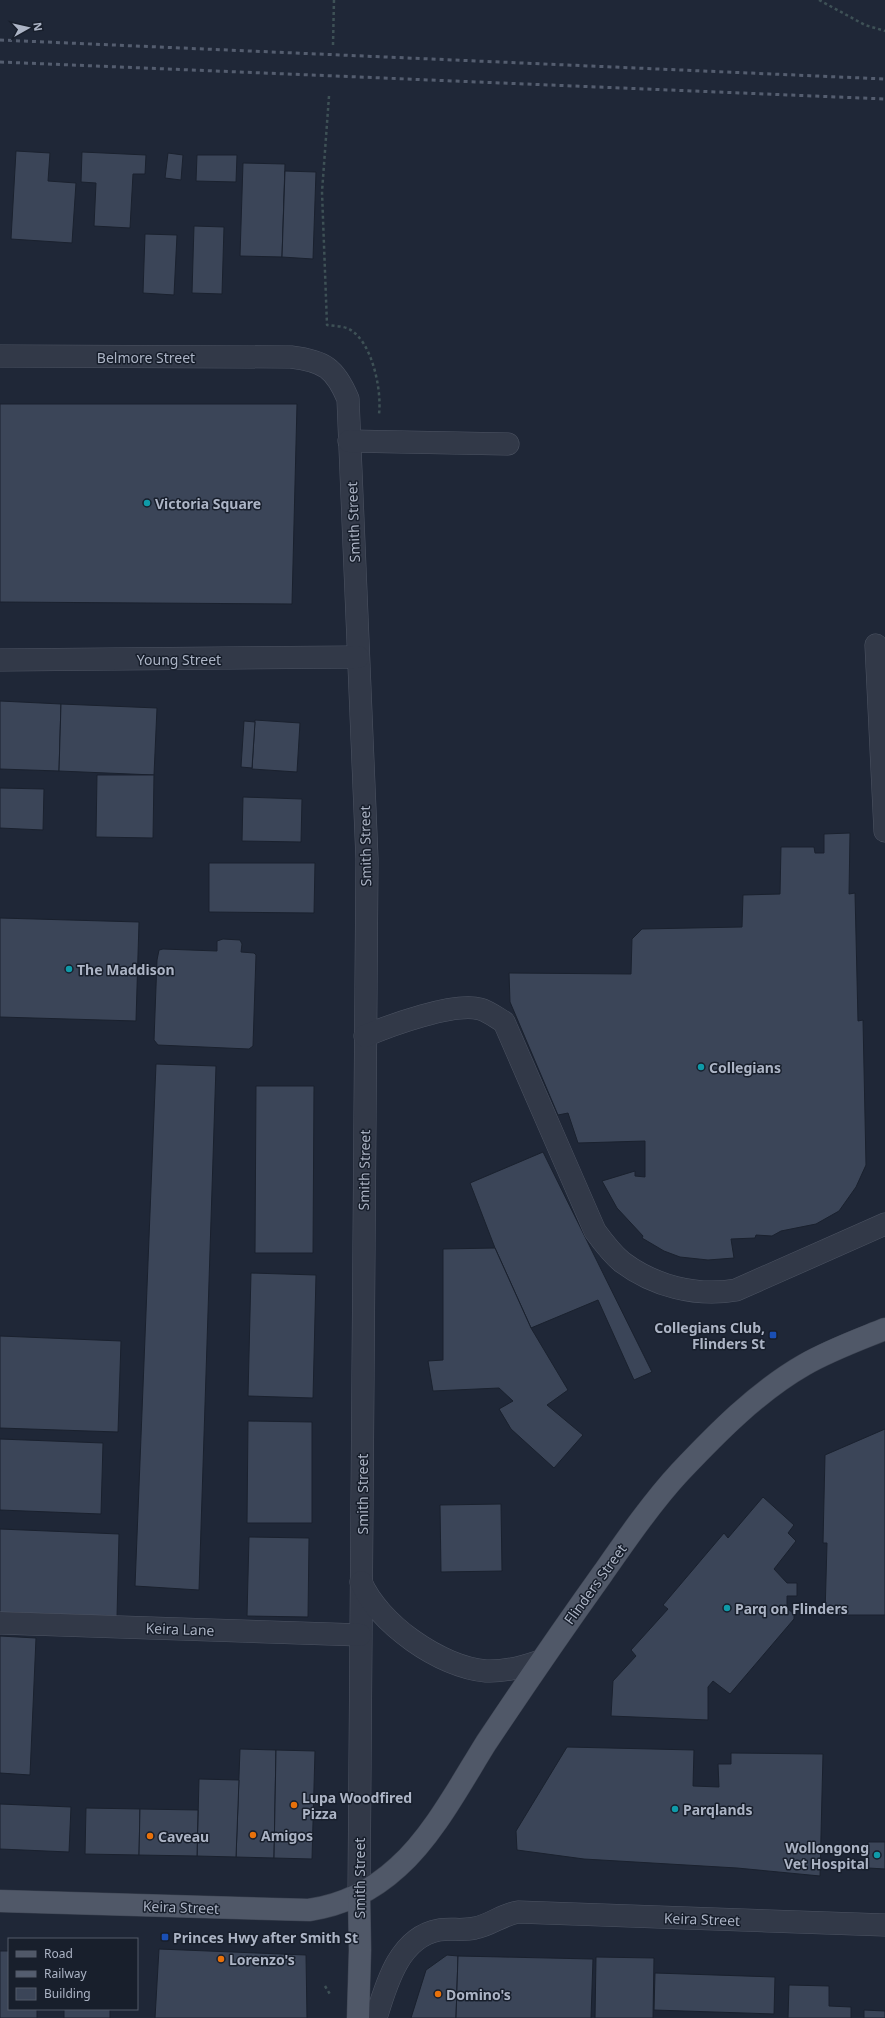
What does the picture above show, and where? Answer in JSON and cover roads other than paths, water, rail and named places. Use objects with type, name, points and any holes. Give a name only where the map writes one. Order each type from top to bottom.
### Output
[{"type":"main road","name":"Flinders Street","points":[[358,1895],[376,1885],[398,1868],[420,1843],[540,1661],[624,1542],[679,1474],[740,1412],[780,1380],[825,1354],[885,1329]]},
{"type":"main road","name":"Keira Street","points":[[0,1901],[301,1910],[326,1907],[358,1895]]},
{"type":"main road","name":"Smith Street","points":[[358,1895],[360,1950],[358,2018]]},
{"type":"street","name":"Belmore Street","points":[[0,356],[291,357]]},
{"type":"street","name":"Smith Street","points":[[291,357],[311,360],[329,368],[341,382],[348,399],[367,859],[358,1895]]},
{"type":"street","points":[[349,441],[508,444]]},
{"type":"street","points":[[876,645],[885,831]]},
{"type":"street","name":"Young Street","points":[[0,660],[358,657]]},
{"type":"street","points":[[366,1036],[391,1025],[458,1008],[481,1009],[504,1022],[595,1231],[607,1247],[622,1262],[658,1283],[694,1292],[716,1294],[736,1290],[885,1224]]},
{"type":"street","points":[[361,1581],[369,1598],[384,1617],[397,1629],[420,1645],[450,1660],[486,1671],[513,1669],[540,1661]]},
{"type":"street","name":"Keira Lane","points":[[0,1623],[360,1635]]},
{"type":"street","name":"Keira Street","points":[[376,2018],[397,1964],[407,1948],[422,1936],[438,1930],[475,1929],[505,1915],[518,1912],[885,1924]]},
{"type":"railway","points":[[0,40],[885,79]]},
{"type":"railway","points":[[0,62],[885,99]]},
{"type":"place","name":"Victoria Square","points":[[147,503]]},
{"type":"place","name":"The Maddison","points":[[69,969]]},
{"type":"place","name":"Collegians","points":[[701,1067]]},
{"type":"place","name":"Collegians Club, Flinders St","points":[[773,1335]]},
{"type":"place","name":"Parq on Flinders","points":[[727,1608]]},
{"type":"place","name":"Lupa Woodfired Pizza","points":[[294,1805]]},
{"type":"place","name":"Parqlands","points":[[675,1809]]},
{"type":"place","name":"Amigos","points":[[253,1835]]},
{"type":"place","name":"Caveau","points":[[150,1836]]},
{"type":"place","name":"Wollongong Vet Hospital","points":[[877,1855]]},
{"type":"place","name":"Princes Hwy after Smith St","points":[[165,1937]]},
{"type":"place","name":"Lorenzo's","points":[[221,1959]]},
{"type":"place","name":"Domino's","points":[[438,1994]]}]
